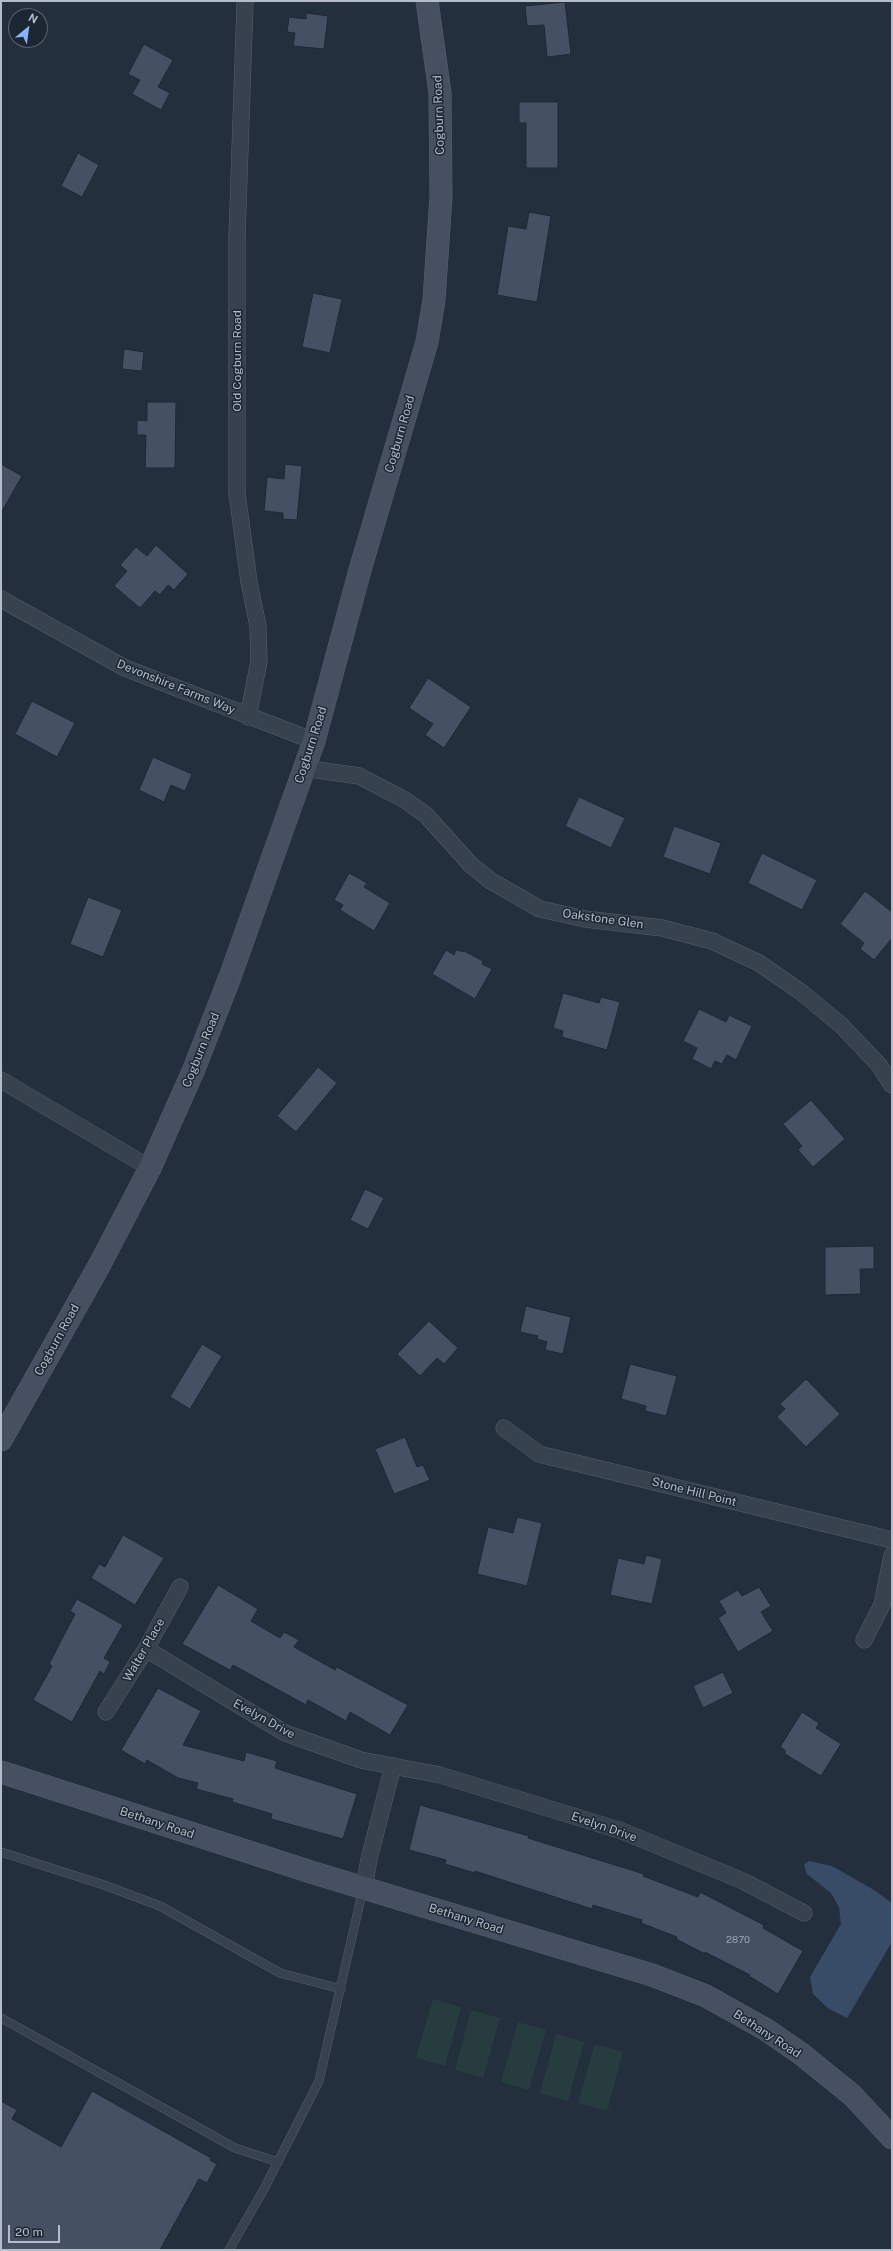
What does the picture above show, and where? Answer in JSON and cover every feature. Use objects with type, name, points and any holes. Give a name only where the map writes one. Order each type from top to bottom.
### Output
[{"type":"street","name":"Cogburn Road","points":[[1,1440],[99,1266],[150,1168],[194,1069],[224,992],[314,741],[360,570],[427,342],[434,300],[441,197],[440,93],[427,1]]},
{"type":"street","name":"Old Cogburn Road","points":[[245,3],[237,237],[237,493],[249,582],[258,626],[259,661],[248,717]]},
{"type":"street","name":"Devonshire Farms Way","points":[[1,599],[125,668],[248,717],[314,741]]},
{"type":"street","name":"Oakstone Glen","points":[[304,768],[359,776],[405,800],[426,815],[471,865],[491,881],[540,909],[585,919],[662,928],[712,941],[759,963],[801,992],[841,1025],[879,1065],[892,1085]]},
{"type":"street","points":[[1,1080],[150,1168]]},
{"type":"street","name":"Stone Hill Point","points":[[504,1428],[539,1454],[892,1540]]},
{"type":"street","points":[[864,1640],[882,1605],[892,1555]]},
{"type":"street","name":"Walter Place","points":[[106,1712],[146,1649],[180,1587]]},
{"type":"street","name":"Evelyn Drive","points":[[146,1649],[285,1733],[361,1760],[440,1775],[622,1831],[743,1881],[804,1913]]},
{"type":"street","points":[[364,1888],[369,1859],[394,1766]]},
{"type":"street","name":"Bethany Road","points":[[1,1772],[364,1888],[652,1975],[706,1996],[765,2029],[800,2053],[852,2095],[892,2138]]},
{"type":"lane","points":[[1,1852],[104,1885],[160,1906],[280,1973],[341,1989]]},
{"type":"lane","points":[[229,2250],[278,2162],[319,2081],[364,1888]]},
{"type":"lane","points":[[1,2018],[235,2148],[278,2162]]},
{"type":"green space","points":[[433,1999],[461,2007],[445,2066],[416,2058]]},
{"type":"green space","points":[[471,2010],[500,2018],[483,2078],[455,2070]]},
{"type":"green space","points":[[518,2022],[546,2030],[529,2090],[501,2082]]},
{"type":"green space","points":[[556,2034],[584,2042],[568,2101],[540,2093]]},
{"type":"green space","points":[[595,2044],[623,2052],[607,2111],[578,2103]]},
{"type":"water","points":[[809,1861],[832,1866],[874,1890],[892,1903],[892,1942],[847,2018],[829,2009],[813,1994],[810,1977],[841,1924],[839,1907],[831,1893],[807,1874],[804,1865]]},
{"type":"building","points":[[565,2],[571,54],[547,57],[544,25],[527,26],[525,6]]},
{"type":"building","points":[[306,13],[328,16],[324,49],[293,46],[295,33],[287,32],[289,17],[306,19]]},
{"type":"building","points":[[144,44],[173,60],[158,87],[170,93],[161,110],[132,94],[140,80],[128,74]]},
{"type":"building","points":[[519,102],[558,102],[558,168],[526,168],[526,123],[519,123]]},
{"type":"building","points":[[78,153],[99,165],[82,197],[61,186]]},
{"type":"building","points":[[529,212],[551,216],[537,302],[497,295],[508,226],[526,229]]},
{"type":"building","points":[[313,293],[342,299],[330,353],[302,347]]},
{"type":"building","points":[[124,349],[144,352],[142,371],[122,369]]},
{"type":"building","points":[[147,402],[176,402],[175,468],[145,468],[146,435],[137,435],[137,420],[147,421]]},
{"type":"building","points":[[1,464],[22,476],[1,513]]},
{"type":"building","points":[[285,464],[302,466],[297,520],[283,519],[283,513],[264,511],[267,477],[284,479]]},
{"type":"building","points":[[156,545],[188,574],[174,590],[168,585],[160,595],[155,591],[140,608],[114,586],[127,571],[120,565],[136,547],[147,556]]},
{"type":"building","points":[[428,678],[471,707],[444,748],[425,735],[433,724],[409,708]]},
{"type":"building","points":[[32,701],[75,723],[57,757],[15,734]]},
{"type":"building","points":[[153,757],[192,774],[185,791],[171,785],[164,802],[139,790]]},
{"type":"building","points":[[579,797],[625,818],[611,848],[565,826]]},
{"type":"building","points":[[674,826],[721,843],[710,874],[663,857]]},
{"type":"building","points":[[762,853],[817,880],[802,910],[748,883]]},
{"type":"building","points":[[349,873],[367,883],[364,887],[390,903],[374,931],[340,910],[343,905],[334,900]]},
{"type":"building","points":[[865,891],[892,912],[892,938],[874,960],[860,949],[864,943],[840,924]]},
{"type":"building","points":[[88,897],[122,910],[103,957],[70,944]]},
{"type":"building","points":[[446,950],[454,955],[456,950],[466,952],[483,961],[482,964],[492,969],[475,999],[432,974]]},
{"type":"building","points":[[563,993],[599,1003],[601,997],[620,1002],[607,1050],[562,1037],[563,1031],[553,1028]]},
{"type":"building","points":[[699,1009],[726,1022],[729,1015],[752,1026],[736,1060],[727,1055],[722,1064],[715,1061],[711,1069],[692,1059],[697,1048],[683,1041]]},
{"type":"building","points":[[318,1067],[337,1083],[296,1132],[277,1116]]},
{"type":"building","points":[[811,1100],[845,1139],[813,1167],[798,1150],[802,1146],[783,1124]]},
{"type":"building","points":[[365,1189],[384,1198],[368,1229],[350,1220]]},
{"type":"building","points":[[874,1246],[874,1269],[860,1269],[861,1294],[825,1295],[825,1247]]},
{"type":"building","points":[[526,1306],[571,1317],[563,1354],[545,1350],[547,1342],[537,1339],[538,1336],[520,1332]]},
{"type":"building","points":[[429,1321],[458,1348],[444,1364],[437,1358],[420,1376],[397,1354]]},
{"type":"building","points":[[202,1344],[222,1356],[190,1409],[170,1397]]},
{"type":"building","points":[[630,1364],[677,1376],[666,1416],[645,1411],[646,1406],[621,1399]]},
{"type":"building","points":[[806,1379],[840,1414],[806,1447],[777,1417],[785,1409],[780,1404]]},
{"type":"building","points":[[405,1437],[417,1467],[423,1465],[430,1480],[394,1494],[375,1449]]},
{"type":"building","points":[[517,1517],[542,1523],[527,1586],[477,1574],[488,1527],[513,1533]]},
{"type":"building","points":[[123,1535],[164,1558],[135,1605],[91,1578],[99,1564],[105,1567]]},
{"type":"building","points":[[646,1555],[662,1559],[652,1604],[610,1595],[618,1558],[644,1564]]},
{"type":"building","points":[[218,1585],[258,1609],[251,1621],[280,1638],[284,1632],[299,1640],[294,1647],[335,1670],[337,1667],[408,1705],[390,1735],[350,1712],[346,1721],[308,1700],[306,1705],[233,1665],[230,1670],[182,1644]]},
{"type":"building","points":[[759,1587],[771,1606],[761,1612],[773,1631],[738,1652],[718,1618],[726,1613],[719,1601],[738,1590],[742,1596]]},
{"type":"building","points":[[77,1599],[123,1625],[104,1658],[110,1662],[104,1674],[100,1671],[72,1722],[33,1700],[52,1666],[49,1664],[75,1614],[70,1611]]},
{"type":"building","points":[[723,1672],[733,1693],[703,1708],[693,1686]]},
{"type":"building","points":[[158,1688],[201,1711],[183,1745],[244,1761],[246,1752],[277,1761],[275,1768],[357,1794],[343,1839],[271,1819],[272,1814],[232,1802],[233,1799],[196,1789],[198,1783],[178,1778],[147,1760],[145,1764],[121,1750]]},
{"type":"building","points":[[802,1712],[819,1723],[816,1728],[841,1744],[821,1776],[785,1754],[785,1750],[780,1747]]},
{"type":"building","points":[[420,1805],[529,1836],[528,1838],[644,1874],[643,1876],[698,1897],[700,1892],[764,1925],[763,1928],[803,1951],[778,1994],[749,1976],[750,1975],[676,1939],[677,1937],[641,1923],[642,1920],[593,1905],[592,1909],[475,1871],[475,1873],[445,1864],[446,1860],[409,1850]]},
{"type":"building","points":[[92,2091],[211,2158],[210,2160],[217,2164],[207,2183],[199,2179],[160,2250],[1,2250],[1,2101],[17,2110],[12,2119],[61,2147]]}]
